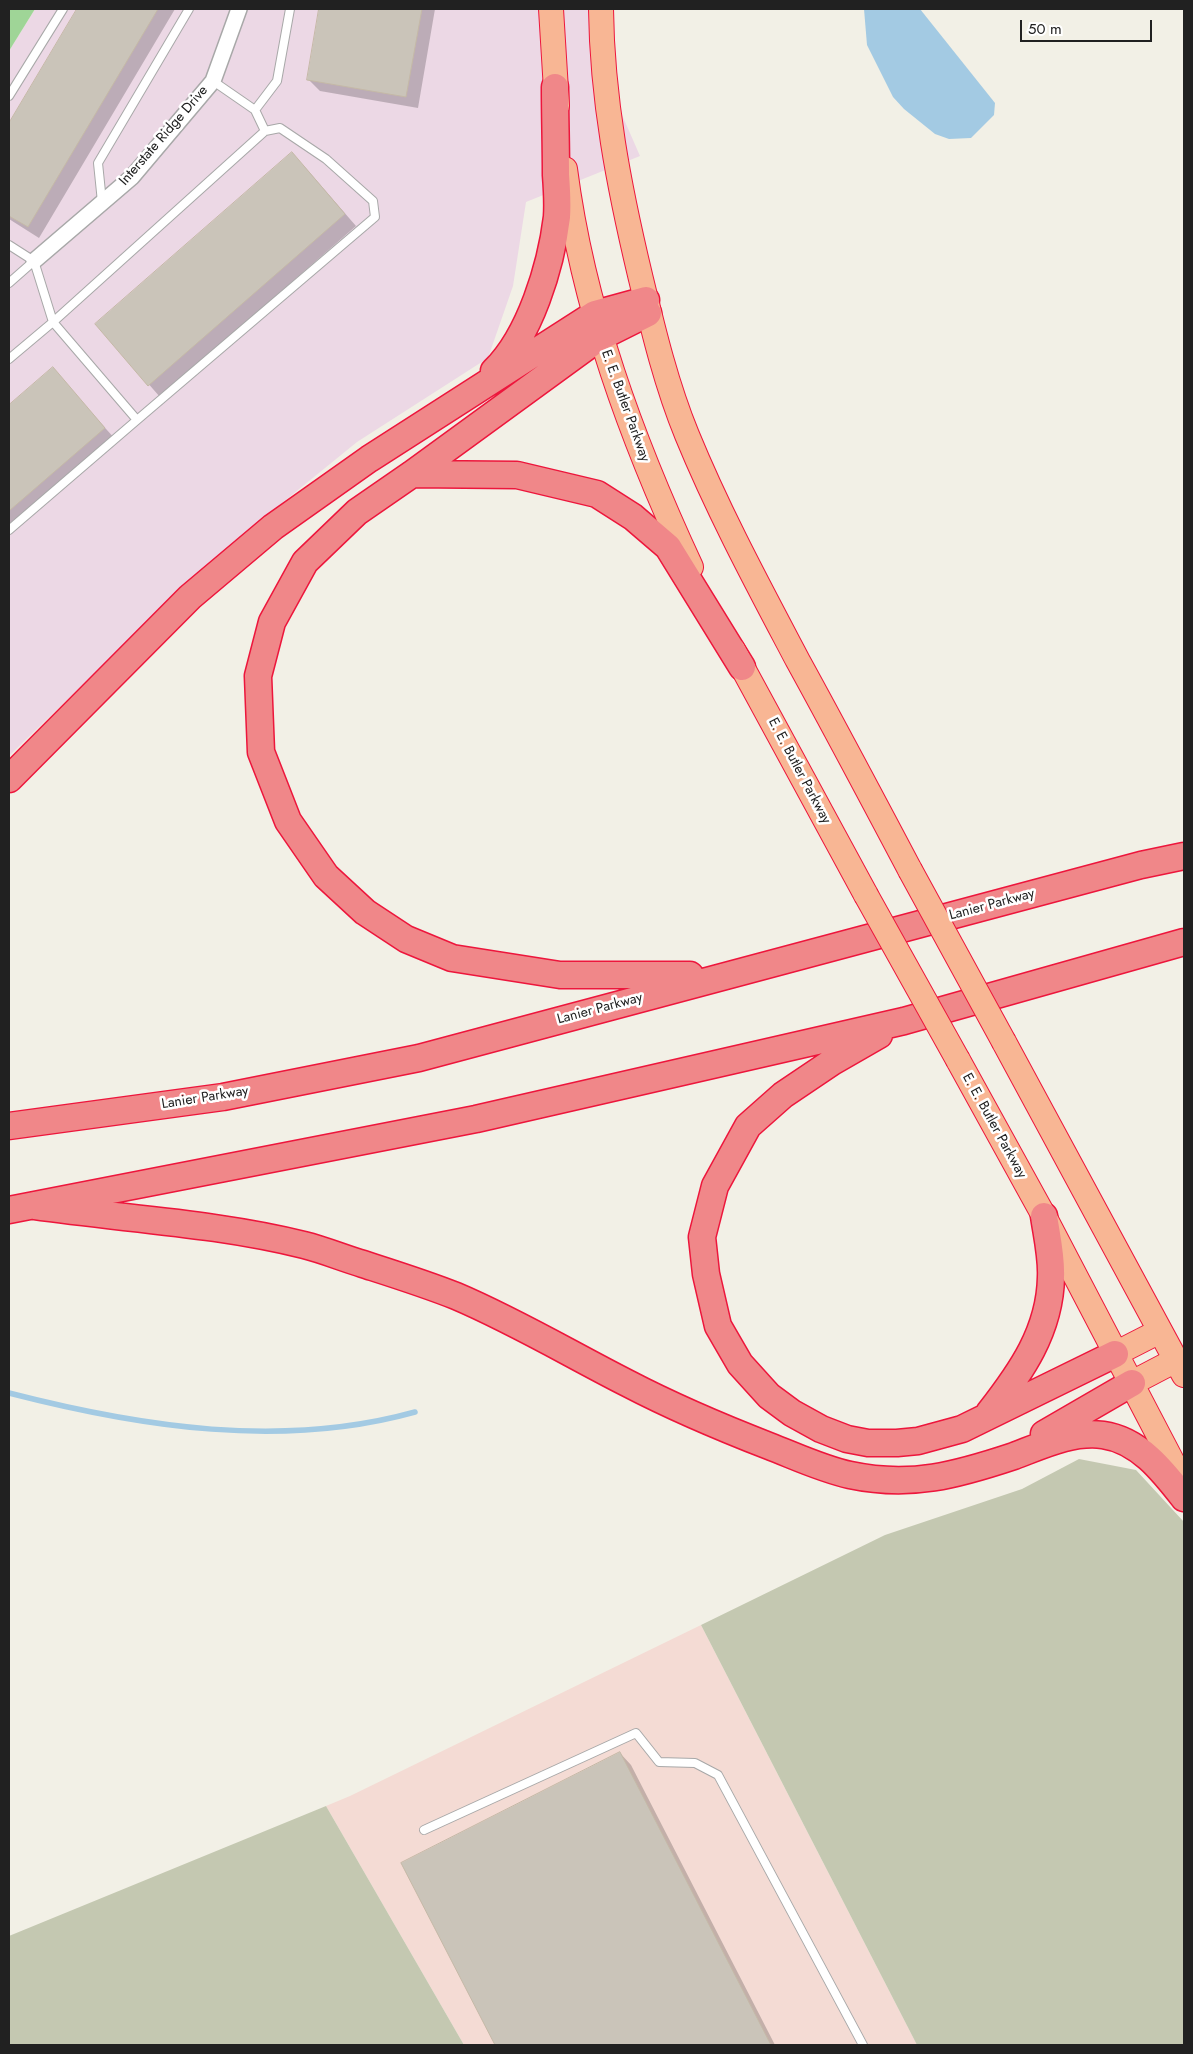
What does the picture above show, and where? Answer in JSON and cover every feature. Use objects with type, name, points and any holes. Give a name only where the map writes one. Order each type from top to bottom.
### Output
[{"type":"highway","name":"E. E. Butler Parkway","points":[[551,9],[555,87],[578,242],[598,325],[632,429],[661,502],[742,667],[1044,1216],[1184,1484]]},
{"type":"highway","points":[[601,9],[602,43],[611,135],[628,227],[647,307],[667,378],[686,433],[716,503],[753,576],[1180,1368],[1132,1384],[1050,1430],[1005,1458]]},
{"type":"highway","points":[[471,392],[502,362],[520,334],[537,298],[548,263],[557,216],[555,87]]},
{"type":"highway","points":[[9,779],[190,597],[273,527],[369,459],[471,392],[598,325],[647,307]]},
{"type":"highway","points":[[598,325],[412,474],[357,512],[306,562],[272,622],[258,676],[261,752],[288,821],[326,876],[364,912],[406,939],[452,958],[560,975],[726,975]]},
{"type":"highway","points":[[412,474],[518,475],[596,494],[633,517],[668,546],[742,667]]},
{"type":"highway","name":"Lanier Parkway","points":[[9,1126],[223,1097],[419,1058],[1140,865],[1184,856]]},
{"type":"highway","points":[[9,1210],[476,1118],[904,1021],[1184,942]]},
{"type":"highway","points":[[904,1021],[832,1062],[783,1095],[748,1126],[715,1186],[704,1222],[702,1237],[706,1274],[718,1326],[740,1364],[769,1396],[792,1413],[821,1429],[847,1439],[868,1443],[897,1444],[918,1441],[962,1429],[1160,1331]]},
{"type":"highway","points":[[34,1206],[101,1216],[154,1220],[232,1231],[304,1245],[383,1270],[455,1296],[504,1319],[700,1419],[823,1467],[848,1474],[874,1479],[930,1479],[979,1468],[1074,1435],[1106,1435],[1132,1445],[1159,1465],[1184,1498]]},
{"type":"highway","points":[[987,1416],[1023,1368],[1039,1336],[1048,1308],[1051,1276],[1044,1216]]},
{"type":"street","name":"Interstate Ridge Drive","points":[[34,260],[132,177],[213,81],[239,9]]},
{"type":"lane","points":[[9,96],[63,9]]},
{"type":"lane","points":[[102,202],[98,163],[189,9]]},
{"type":"lane","points":[[255,110],[277,81],[290,9]]},
{"type":"lane","points":[[213,81],[255,110],[264,131]]},
{"type":"lane","points":[[9,359],[264,131],[280,128],[326,160],[373,201],[375,217],[9,530]]},
{"type":"lane","points":[[9,245],[34,260],[52,322],[137,420]]},
{"type":"lane","points":[[9,282],[34,260]]},
{"type":"lane","points":[[424,1830],[636,1733],[659,1762],[695,1763],[718,1776],[863,2045]]},
{"type":"shaded area","points":[[35,9],[594,9],[595,53],[640,156],[526,202],[513,286],[488,358],[357,442],[207,564],[9,756],[9,51]]},
{"type":"shaded area","points":[[1079,1459],[1136,1470],[1184,1522],[1184,2045],[917,2045],[701,1625],[885,1535],[1022,1489]]},
{"type":"shaded area","points":[[701,1625],[917,2045],[464,2045],[326,1806]]},
{"type":"shaded area","points":[[326,1806],[464,2045],[9,2045],[9,1936]]},
{"type":"green space","points":[[9,9],[35,9],[9,51]]},
{"type":"water","points":[[864,9],[920,9],[995,103],[994,115],[971,138],[949,139],[935,134],[904,109],[893,97],[867,45]]},
{"type":"building","points":[[77,9],[158,9],[28,227],[9,216],[9,123]]},
{"type":"building","points":[[319,9],[422,9],[406,97],[307,80]]},
{"type":"building","points":[[292,152],[345,214],[148,386],[95,324]]},
{"type":"building","points":[[53,367],[105,428],[9,511],[9,405]]},
{"type":"building","points":[[620,1752],[771,2045],[495,2045],[401,1863]]},
{"type":"waterway","points":[[9,1393],[109,1416],[160,1424],[212,1429],[263,1431],[314,1429],[365,1423],[415,1412]]}]
